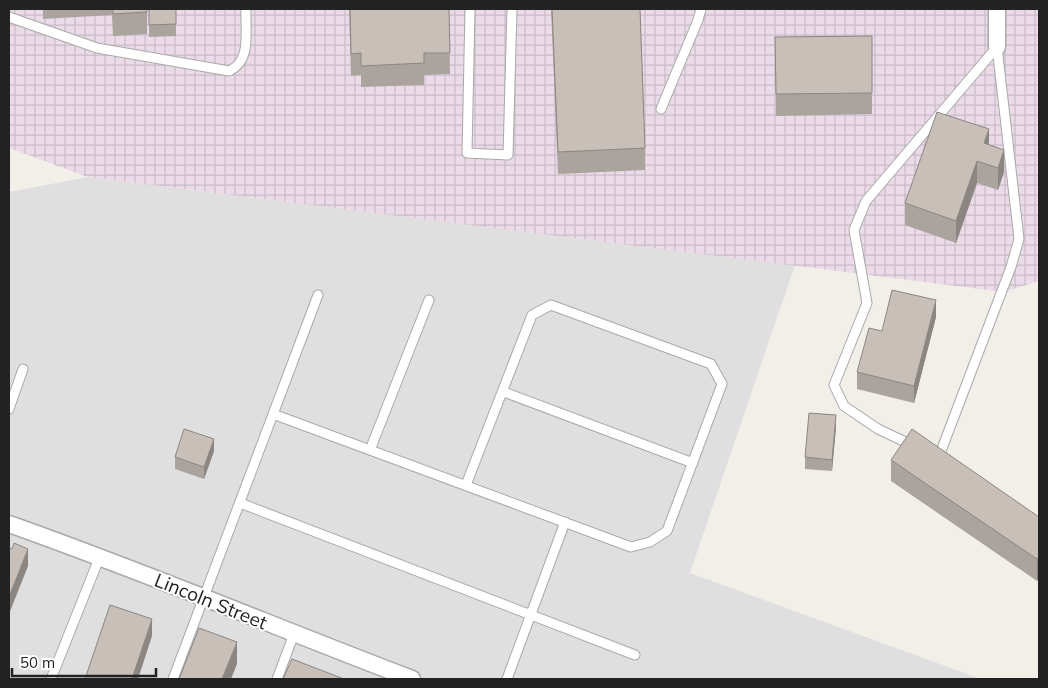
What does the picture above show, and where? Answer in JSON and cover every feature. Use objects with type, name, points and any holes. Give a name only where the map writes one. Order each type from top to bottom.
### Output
[{"type":"street","points":[[997,9],[997,48]]},
{"type":"street","name":"Lincoln Street","points":[[9,524],[100,556],[203,599],[412,679]]},
{"type":"lane","points":[[9,17],[97,48],[229,71],[239,66],[245,58],[246,9]]},
{"type":"lane","points":[[470,9],[467,153],[508,155],[512,9]]},
{"type":"lane","points":[[661,109],[701,9]]},
{"type":"lane","points":[[997,48],[1019,239],[1011,267],[934,458],[878,429],[844,406],[834,386],[867,303],[854,230],[866,201],[997,48]]},
{"type":"lane","points":[[173,679],[318,295]]},
{"type":"lane","points":[[370,450],[429,300]]},
{"type":"lane","points":[[273,414],[631,547],[650,542],[667,531],[722,384],[710,364],[551,305],[532,315],[504,392],[466,485]]},
{"type":"lane","points":[[9,409],[23,369]]},
{"type":"lane","points":[[504,392],[693,463]]},
{"type":"lane","points":[[240,503],[635,655]]},
{"type":"lane","points":[[507,679],[565,522]]},
{"type":"lane","points":[[51,679],[100,556]]},
{"type":"lane","points":[[277,679],[294,634]]},
{"type":"shaded area","points":[[9,9],[1039,9],[1039,281],[1004,292],[88,177],[9,148]]},
{"type":"shaded area","points":[[88,177],[795,265],[690,573],[981,679],[9,678],[9,192]]},
{"type":"building","points":[[113,9],[147,9],[147,12],[113,14]]},
{"type":"building","points":[[149,9],[176,9],[176,24],[149,25]]},
{"type":"building","points":[[350,9],[449,9],[450,53],[424,53],[424,63],[361,66],[361,53],[351,54]]},
{"type":"building","points":[[552,9],[640,9],[645,148],[558,152]]},
{"type":"building","points":[[872,36],[872,93],[776,94],[775,37]]},
{"type":"building","points":[[937,112],[989,129],[984,143],[1004,150],[998,168],[977,161],[956,221],[905,203]]},
{"type":"building","points":[[892,290],[936,300],[914,386],[857,372],[869,328],[882,331]]},
{"type":"building","points":[[809,413],[836,415],[832,460],[805,457]]},
{"type":"building","points":[[184,429],[214,439],[204,467],[175,457]]},
{"type":"building","points":[[912,429],[1039,517],[1039,556],[1037,559],[891,460]]},
{"type":"building","points":[[14,543],[28,549],[9,597],[9,548],[12,549]]},
{"type":"building","points":[[110,605],[152,619],[132,679],[85,679]]},
{"type":"building","points":[[199,628],[237,642],[222,679],[179,679]]},
{"type":"building","points":[[292,659],[344,679],[283,679]]}]
